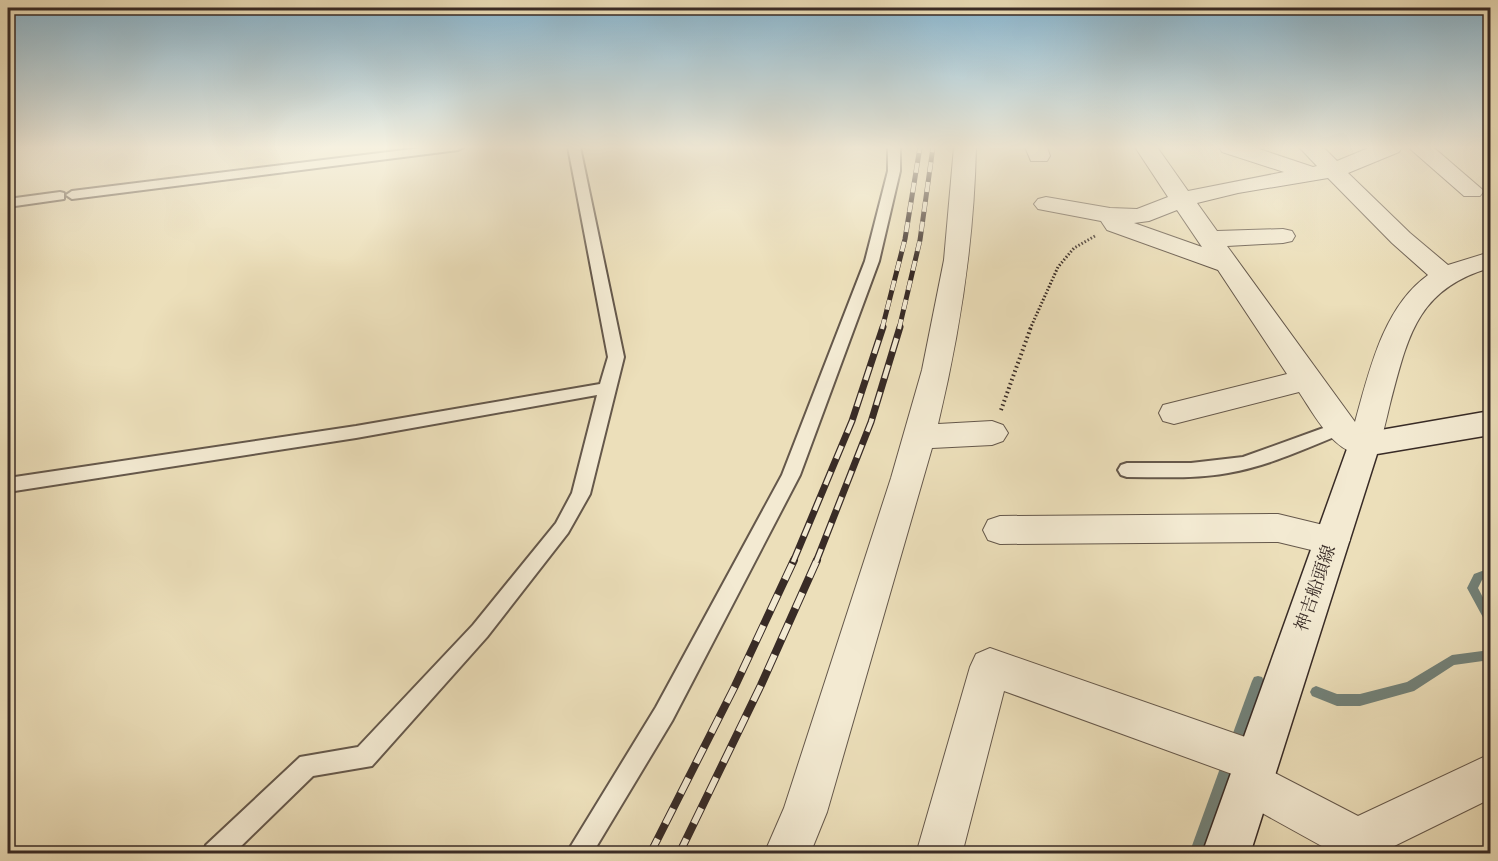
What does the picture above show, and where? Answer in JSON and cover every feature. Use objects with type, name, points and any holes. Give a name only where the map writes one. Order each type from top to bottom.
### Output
[{"type":"main road","points":[[1352,436],[1491,423]]},
{"type":"main road","name":"神吉船頭線","points":[[1226,854],[1332,540],[1352,436]]},
{"type":"street","points":[[788,854],[805,812],[921,437],[945,340],[958,244],[962,187]]},
{"type":"street","points":[[1175,187],[1306,380],[1352,436],[1393,346],[1426,290],[1447,275],[1491,261]]},
{"type":"street","points":[[1113,220],[1140,216],[1184,199],[1233,187]]},
{"type":"street","points":[[1352,187],[1401,238],[1434,267],[1447,275]]},
{"type":"street","points":[[1467,187],[1472,191]]},
{"type":"street","points":[[1046,204],[1113,220],[1228,265]]},
{"type":"street","points":[[1210,238],[1283,236]]},
{"type":"street","points":[[1174,413],[1306,380]]},
{"type":"street","points":[[921,437],[992,433]]},
{"type":"street","points":[[1000,530],[1278,528],[1332,540]]},
{"type":"street","points":[[939,854],[990,667],[1253,772],[1358,847],[1487,786]]},
{"type":"lane","points":[[8,203],[137,187]]},
{"type":"lane","points":[[215,854],[308,765],[364,758],[480,631],[562,528],[581,494],[616,357],[582,187]]},
{"type":"lane","points":[[578,854],[664,714],[791,475],[872,261],[890,187]]},
{"type":"lane","points":[[8,485],[356,432],[608,388]]},
{"type":"lane","points":[[1127,470],[1188,471],[1231,466],[1284,450],[1352,436]]},
{"type":"path","points":[[992,433],[1032,324],[1058,267],[1074,248],[1113,220]]},
{"type":"waterway","points":[[1490,572],[1478,577],[1472,588],[1490,620]]},
{"type":"waterway","points":[[1316,692],[1337,700],[1360,700],[1410,687],[1452,660],[1490,655]]},
{"type":"waterway","points":[[1235,744],[1258,681]]},
{"type":"waterway","points":[[1195,854],[1229,760]]},
{"type":"railway","points":[[882,329],[905,239],[913,187]]},
{"type":"railway","points":[[899,329],[920,240],[927,187]]},
{"type":"railway","points":[[793,562],[852,421],[883,327]]},
{"type":"railway","points":[[816,562],[871,422],[900,327]]},
{"type":"railway","points":[[650,854],[735,686],[794,560]]},
{"type":"railway","points":[[679,854],[761,685],[817,560]]}]
